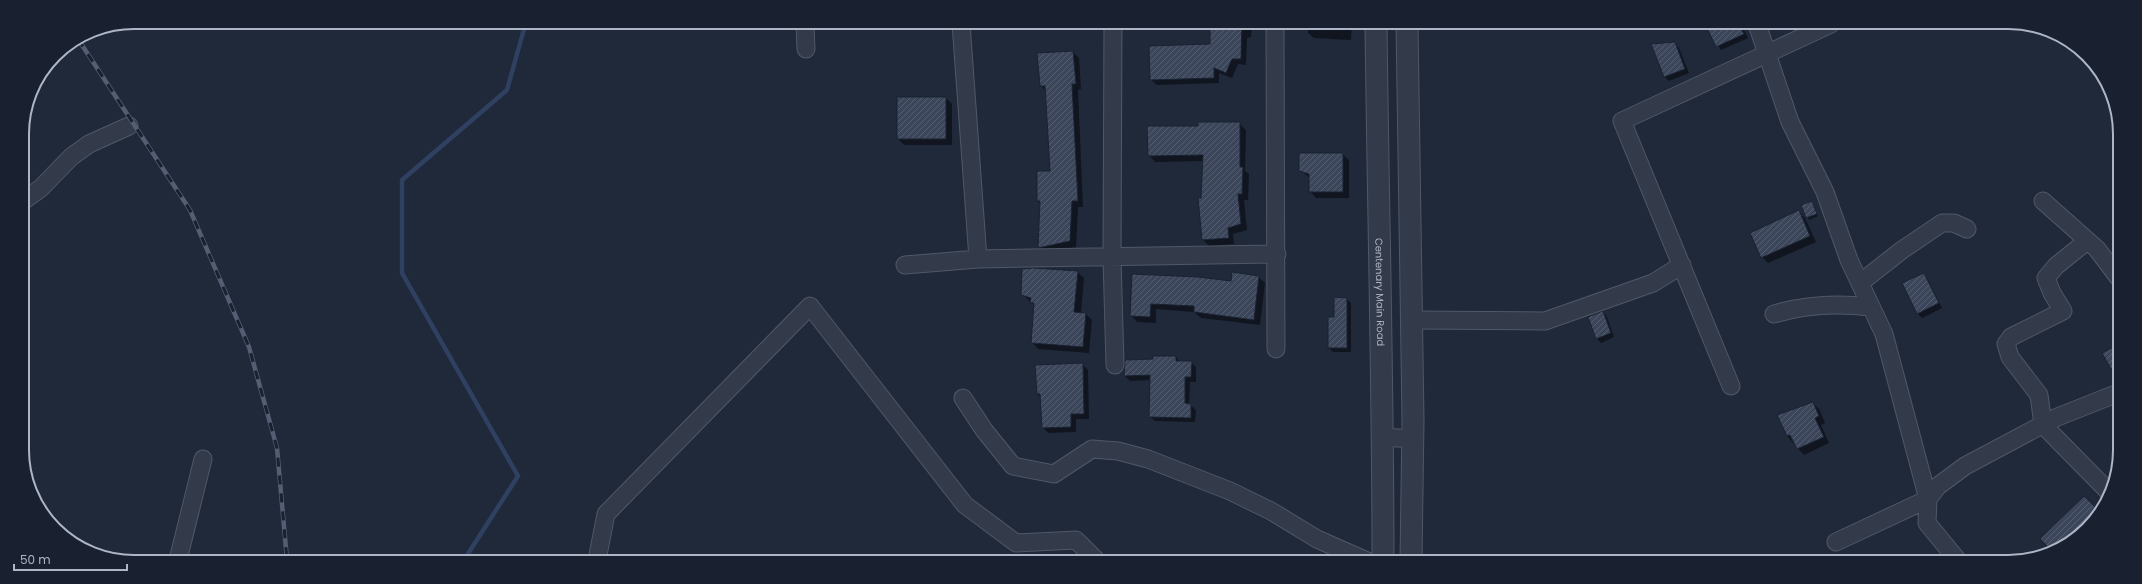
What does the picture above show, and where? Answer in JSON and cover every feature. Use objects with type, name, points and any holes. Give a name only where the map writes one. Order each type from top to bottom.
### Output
[{"type":"street","points":[[805,29],[806,49]]},
{"type":"street","points":[[961,29],[978,259]]},
{"type":"street","points":[[1113,29],[1112,258],[1115,365]]},
{"type":"street","points":[[1275,29],[1277,254],[1276,349]]},
{"type":"street","name":"Centenary Main Road","points":[[1376,29],[1378,253],[1383,437],[1383,555]]},
{"type":"street","points":[[1407,29],[1413,439],[1411,555]]},
{"type":"street","points":[[1759,29],[1790,122],[1825,192],[1849,260],[1884,334],[1928,499],[1927,523],[1953,555]]},
{"type":"street","points":[[1731,386],[1622,121],[1820,29]]},
{"type":"street","points":[[29,197],[41,188],[71,157],[89,144],[129,126]]},
{"type":"street","points":[[2043,201],[2097,249],[2113,270]]},
{"type":"street","points":[[1860,283],[1902,250],[1942,223],[1954,223],[1967,229]]},
{"type":"street","points":[[2087,241],[2056,266],[2046,278],[2052,293],[2063,311],[2010,337],[2006,344],[2010,357],[2039,395],[2043,425],[2105,488]]},
{"type":"street","points":[[905,265],[978,259],[1112,258],[1277,254]]},
{"type":"street","points":[[1411,320],[1545,321],[1653,283],[1682,265]]},
{"type":"street","points":[[1774,314],[1821,304],[1845,304],[1871,307]]},
{"type":"street","points":[[598,555],[606,514],[810,306],[965,505],[1016,543],[1076,540],[1091,555]]},
{"type":"street","points":[[1836,542],[1928,499],[1938,486],[1965,466],[2043,425],[2113,395]]},
{"type":"street","points":[[963,398],[984,430],[1013,466],[1054,474],[1092,449],[1118,451],[1148,459],[1244,498],[1271,511],[1317,539],[1353,555]]},
{"type":"street","points":[[1383,437],[1413,439]]},
{"type":"street","points":[[179,555],[203,459]]},
{"type":"building","points":[[1210,29],[1242,29],[1241,59],[1232,59],[1226,73],[1214,68],[1214,78],[1150,80],[1149,46],[1210,44]]},
{"type":"building","points":[[1707,29],[1742,29],[1744,34],[1716,47]]},
{"type":"building","points":[[1675,42],[1685,69],[1664,77],[1651,44]]},
{"type":"building","points":[[1073,51],[1076,84],[1072,84],[1078,201],[1072,201],[1070,241],[1038,248],[1040,201],[1037,201],[1037,171],[1050,171],[1045,86],[1040,86],[1037,53]]},
{"type":"building","points":[[897,97],[946,97],[946,139],[897,139]]},
{"type":"building","points":[[1198,122],[1240,122],[1240,167],[1243,167],[1242,194],[1238,194],[1241,224],[1228,228],[1229,238],[1202,240],[1198,198],[1201,198],[1203,155],[1148,156],[1147,126],[1198,126]]},
{"type":"building","points":[[1299,153],[1343,153],[1343,192],[1309,192],[1309,174],[1299,171]]},
{"type":"building","points":[[1812,201],[1817,214],[1806,218],[1801,205]]},
{"type":"building","points":[[1799,210],[1810,236],[1761,258],[1750,233]]},
{"type":"building","points":[[1033,268],[1078,271],[1074,312],[1086,313],[1083,347],[1031,343],[1034,303],[1030,303],[1031,298],[1021,295],[1022,269]]},
{"type":"building","points":[[1232,272],[1259,276],[1254,320],[1194,312],[1194,306],[1151,304],[1150,317],[1130,316],[1132,274],[1198,277],[1231,281]]},
{"type":"building","points":[[1924,273],[1939,303],[1917,314],[1902,283]]},
{"type":"building","points":[[1334,297],[1347,298],[1347,348],[1328,348],[1328,317],[1334,317]]},
{"type":"building","points":[[1603,311],[1611,333],[1596,339],[1588,317]]},
{"type":"building","points":[[2113,348],[2113,372],[2102,353]]},
{"type":"building","points":[[1153,356],[1176,356],[1176,361],[1192,361],[1191,377],[1185,377],[1185,403],[1191,404],[1191,418],[1149,417],[1150,375],[1124,376],[1125,360],[1153,359]]},
{"type":"building","points":[[1083,363],[1084,414],[1071,414],[1071,427],[1042,428],[1040,394],[1037,394],[1035,365]]},
{"type":"building","points":[[1813,402],[1819,416],[1815,418],[1824,437],[1797,449],[1790,435],[1787,436],[1777,415]]},
{"type":"building","points":[[2084,496],[2095,507],[2077,529],[2060,541],[2048,547],[2040,539]]},
{"type":"waterway","points":[[467,555],[518,476],[402,273],[402,180],[507,90],[524,29]]},
{"type":"railway","points":[[81,44],[190,210],[249,347],[277,448],[287,555]]}]
